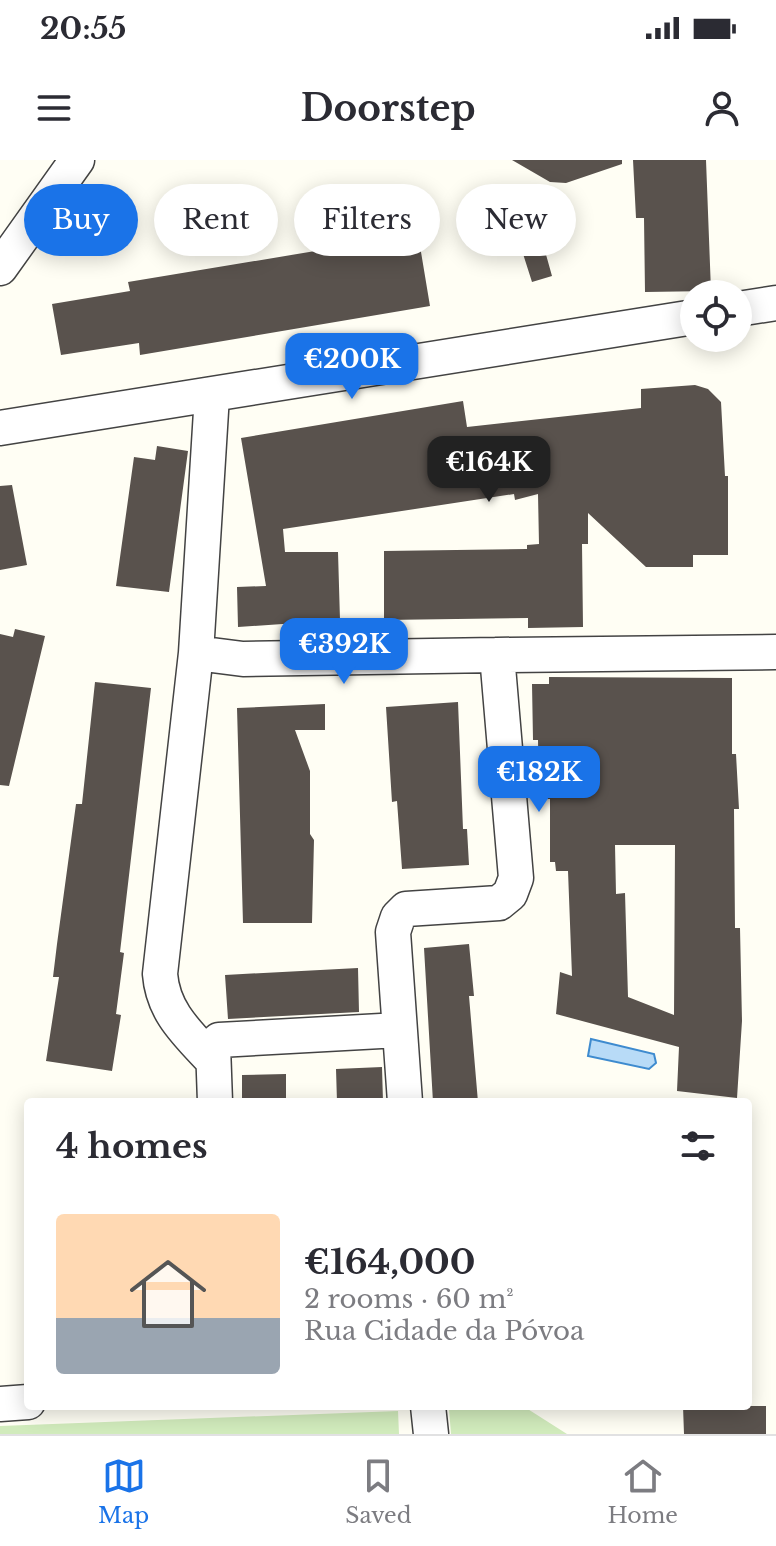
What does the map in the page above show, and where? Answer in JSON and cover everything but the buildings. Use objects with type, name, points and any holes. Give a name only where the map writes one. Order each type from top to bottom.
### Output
[{"type":"street","points":[[0,268],[77,160]]},
{"type":"street","points":[[752,307],[776,303]]},
{"type":"street","points":[[0,428],[680,319]]},
{"type":"street","points":[[212,395],[196,653],[160,974],[161,994],[170,1013],[212,1060]]},
{"type":"street","points":[[196,653],[243,659],[776,652]]},
{"type":"street","points":[[405,1098],[393,932],[398,917],[406,909],[499,903],[510,894],[516,878],[497,655]]},
{"type":"street","points":[[215,1098],[213,1046],[219,1040],[399,1030]]},
{"type":"street","points":[[0,1404],[24,1402]]},
{"type":"street","points":[[428,1410],[431,1434]]},
{"type":"green space","points":[[449,1410],[529,1410],[567,1434],[451,1434]]},
{"type":"green space","points":[[398,1411],[399,1434],[0,1434],[0,1426]]},
{"type":"water","points":[[591,1039],[654,1054],[656,1063],[649,1069],[588,1056]]}]
